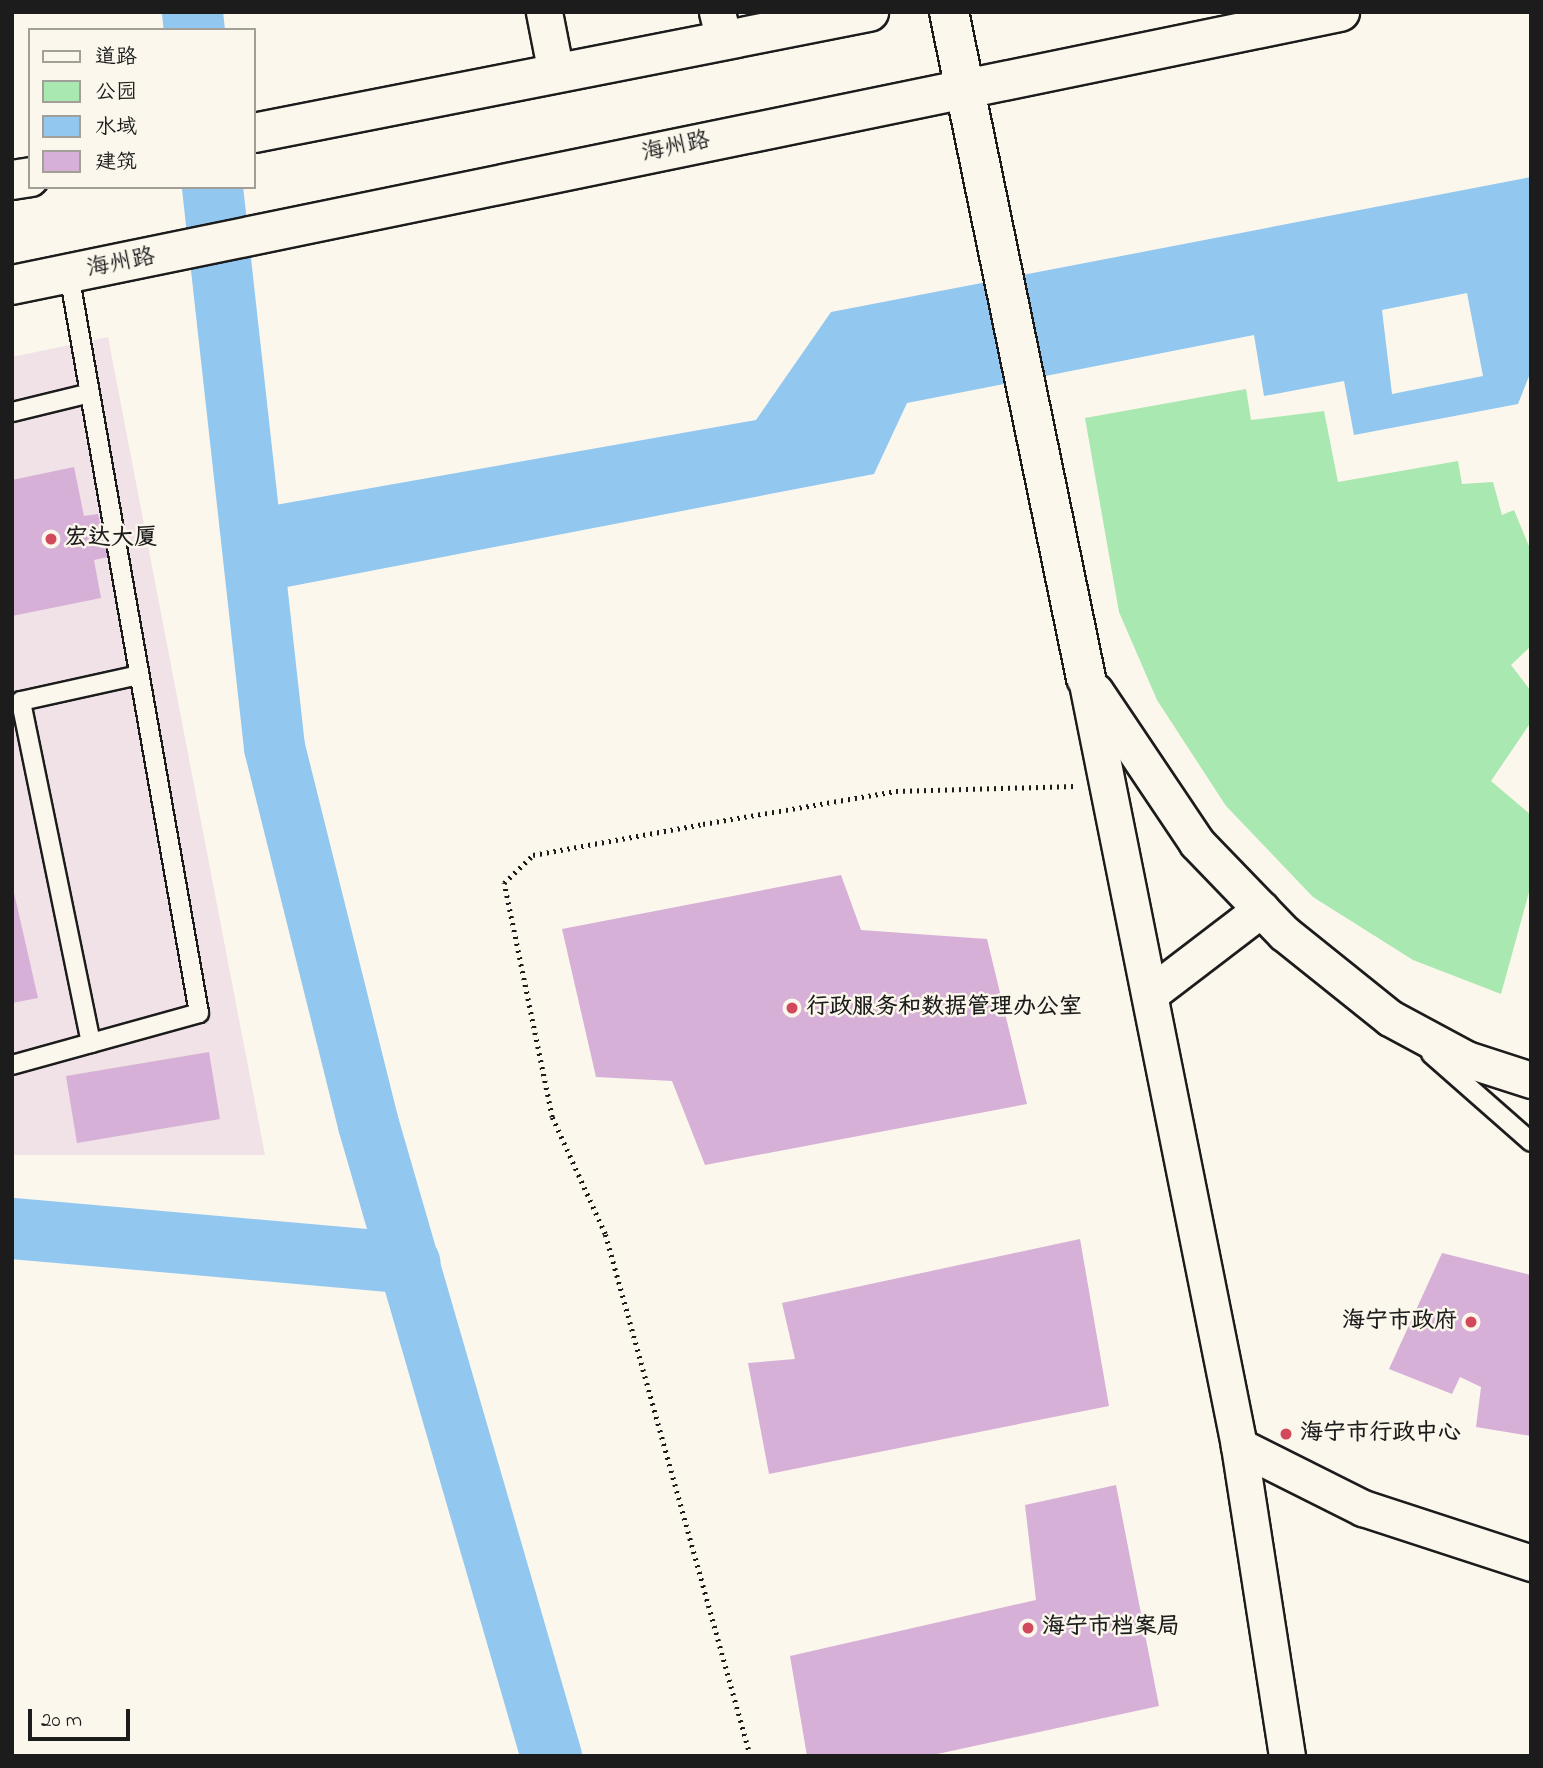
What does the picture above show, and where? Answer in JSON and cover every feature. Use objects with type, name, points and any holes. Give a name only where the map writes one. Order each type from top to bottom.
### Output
[{"type":"main road","points":[[266,130],[556,73],[720,27],[869,12]]},
{"type":"main road","points":[[949,12],[1086,678]]},
{"type":"main road","name":"海州路","points":[[12,285],[295,229],[964,86],[1340,12]]},
{"type":"street","points":[[544,12],[556,73]]},
{"type":"street","points":[[1086,678],[1239,1446],[1287,1756]]},
{"type":"street","points":[[1086,678],[1197,843],[1261,909],[1390,1018],[1466,1059],[1531,1080]]},
{"type":"street","points":[[1150,994],[1261,909]]},
{"type":"street","points":[[1239,1446],[1363,1508],[1531,1563]]},
{"type":"lane","points":[[12,1065],[199,1013],[69,274]]},
{"type":"lane","points":[[12,412],[90,393]]},
{"type":"lane","points":[[91,1043],[21,701],[139,675]]},
{"type":"lane","points":[[1390,1018],[1531,1142]]},
{"type":"path","points":[[750,1756],[605,1234],[552,1117],[504,883],[533,855],[896,792],[1107,785]]},
{"type":"shaded area","points":[[108,337],[265,1155],[12,1155],[12,357]]},
{"type":"green space","points":[[1246,389],[1251,420],[1324,411],[1338,482],[1458,461],[1462,484],[1493,482],[1502,515],[1514,510],[1531,551],[1531,646],[1511,665],[1531,691],[1531,722],[1491,781],[1531,815],[1531,885],[1501,994],[1413,960],[1313,897],[1226,806],[1157,700],[1119,612],[1085,418]]},
{"type":"water","points":[[1531,177],[1531,371],[1518,404],[1354,435],[1344,381],[1264,396],[1254,335],[907,403],[874,474],[256,593],[247,510],[756,420],[831,312]],"holes":[[[1467,293],[1483,376],[1392,394],[1382,310]]]},
{"type":"building","name":"宏达大厦","points":[[74,467],[84,516],[98,514],[108,557],[94,560],[101,598],[12,616],[12,480]]},
{"type":"building","name":"行政服务和数据管理办公室","points":[[841,875],[861,930],[987,939],[1027,1104],[705,1165],[672,1081],[596,1077],[562,929]]},
{"type":"building","points":[[12,884],[38,998],[12,1003]]},
{"type":"building","points":[[209,1052],[220,1119],[77,1143],[66,1076]]},
{"type":"building","points":[[1080,1239],[1109,1406],[769,1474],[748,1363],[795,1359],[782,1303]]},
{"type":"building","name":"海宁市政府","points":[[1442,1253],[1531,1275],[1531,1436],[1476,1427],[1481,1387],[1460,1377],[1452,1394],[1389,1369]]},
{"type":"building","name":"海宁市档案局","points":[[1116,1485],[1159,1706],[928,1756],[807,1756],[790,1656],[1036,1600],[1025,1505]]},
{"type":"waterway","points":[[192,12],[194,28]]},
{"type":"waterway","points":[[212,189],[274,747],[368,1124],[551,1756]]},
{"type":"waterway","points":[[12,1228],[409,1263]]},
{"type":"place","name":"宏达大厦","points":[[51,539]]},
{"type":"place","name":"行政服务和数据管理办公室","points":[[792,1008]]},
{"type":"place","name":"海宁市政府","points":[[1471,1322]]},
{"type":"place","name":"海宁市行政中心","points":[[1286,1434]]},
{"type":"place","name":"海宁市档案局","points":[[1028,1628]]}]
